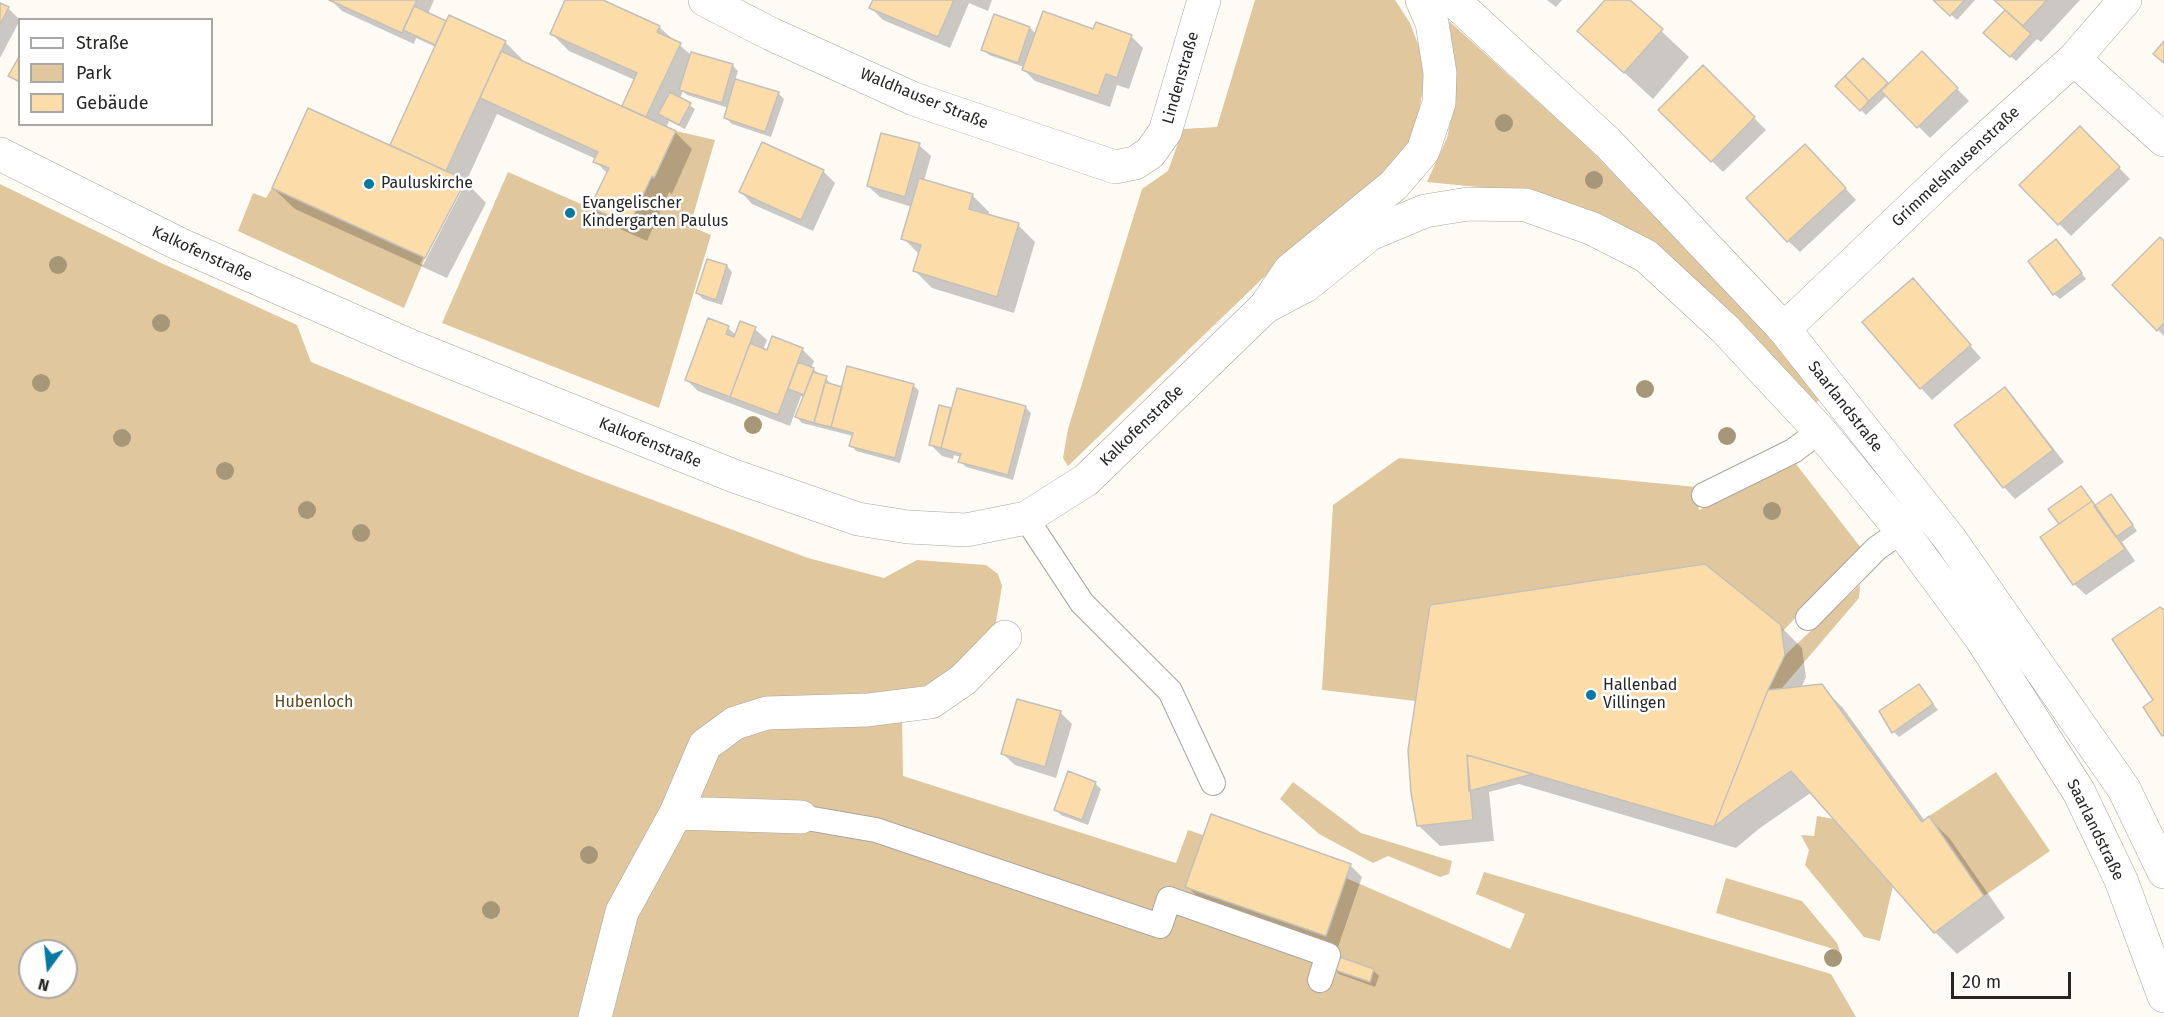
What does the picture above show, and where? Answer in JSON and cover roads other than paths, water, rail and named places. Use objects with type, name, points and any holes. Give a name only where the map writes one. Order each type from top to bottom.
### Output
[{"type":"street","name":"Waldhauser Straße","points":[[705,0],[914,99],[972,119],[1115,167],[1135,163],[1149,153]]},
{"type":"street","name":"Lindenstraße","points":[[1149,153],[1165,132],[1204,0]]},
{"type":"street","name":"Kalkofenstraße","points":[[0,154],[179,244],[299,298],[734,477],[858,519],[908,527],[966,530],[1026,518],[1086,480],[1265,307],[1290,270],[1394,185],[1423,151],[1439,103],[1440,73],[1432,23],[1422,0]]},
{"type":"street","name":"Saarlandstraße","points":[[1453,0],[1607,142],[1784,330],[1963,559],[2124,789],[2164,872]]},
{"type":"street","name":"Grimmelshausenstraße","points":[[1784,330],[1954,167],[2074,58],[2125,0]]},
{"type":"street","points":[[2074,58],[2164,140]]},
{"type":"street","name":"Kalkofenstraße","points":[[1265,307],[1305,286],[1370,234],[1425,211],[1468,204],[1526,205]]},
{"type":"street","name":"Saarlandstraße","points":[[1526,205],[1593,229],[1646,256],[1725,329],[1820,431],[1902,531],[1981,638],[2079,792],[2121,880],[2164,996]]},
{"type":"street","points":[[595,1017],[622,912],[676,813],[705,745],[735,723],[767,713],[868,710],[931,702],[963,680],[1005,637]]},
{"type":"street","points":[[676,813],[801,817]]},
{"type":"lane","points":[[1704,495],[1793,451],[1820,431]]},
{"type":"lane","points":[[1026,518],[1082,603],[1170,691],[1213,783]]},
{"type":"lane","points":[[1808,618],[1877,548],[1902,531]]},
{"type":"lane","points":[[801,817],[876,831],[1160,926],[1169,899],[1328,955],[1320,980]]},
{"type":"place","name":"Pauluskirche","points":[[369,184]]},
{"type":"place","name":"Evangelischer Kindergarten Paulus","points":[[570,213]]},
{"type":"place","name":"Hallenbad Villingen","points":[[1591,695]]},
{"type":"park label","name":"Hubenloch","points":[[314,703]]}]
